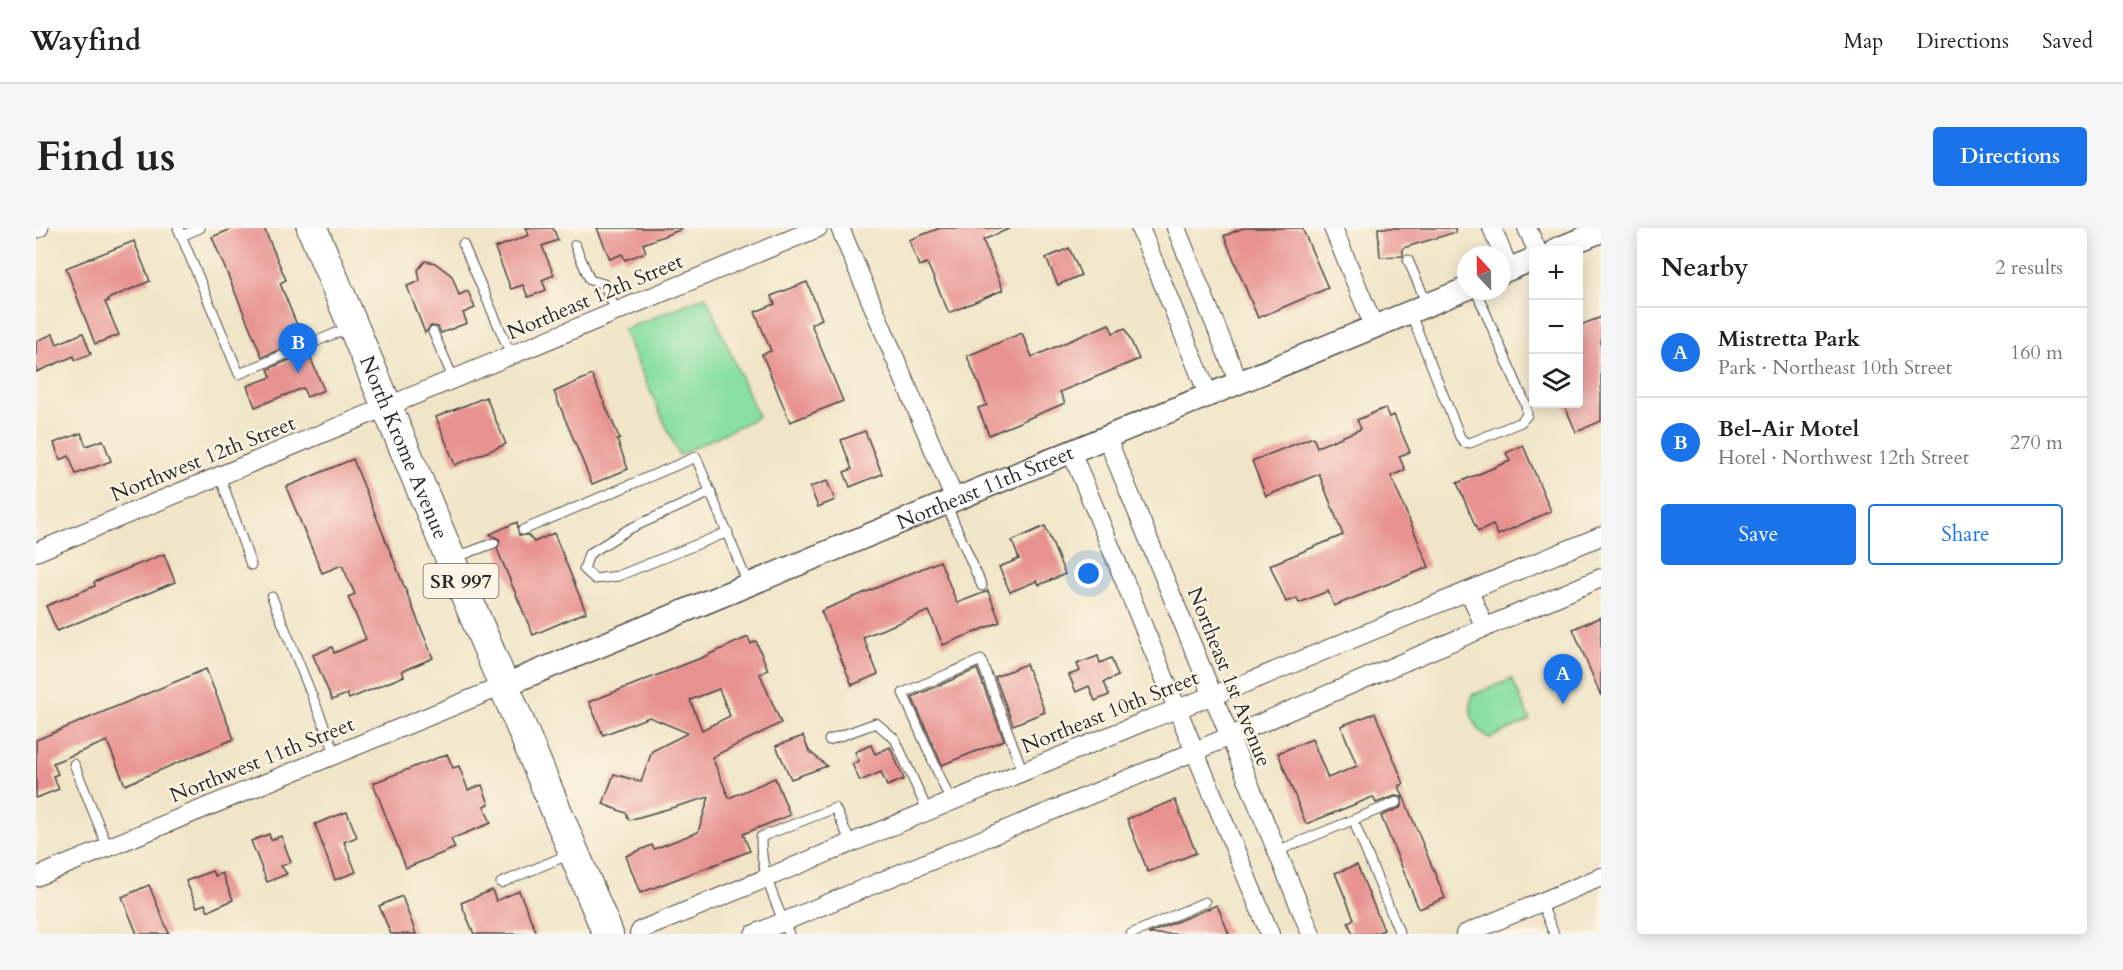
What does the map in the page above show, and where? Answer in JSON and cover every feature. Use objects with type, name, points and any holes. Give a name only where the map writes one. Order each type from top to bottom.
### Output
[{"type":"highway","name":"North Krome Avenue","points":[[312,228],[608,934]]},
{"type":"street","name":"Northeast 12th Street","points":[[388,407],[819,228]]},
{"type":"street","points":[[840,228],[951,502]]},
{"type":"street","points":[[1140,228],[1208,394]]},
{"type":"street","points":[[1176,228],[1238,381]]},
{"type":"street","points":[[1333,228],[1374,327]]},
{"type":"street","points":[[1492,228],[1497,246]]},
{"type":"street","points":[[1527,228],[1535,246]]},
{"type":"street","points":[[1565,246],[1601,231]]},
{"type":"street","points":[[1511,268],[1529,261]]},
{"type":"street","name":"Northeast 11th Street","points":[[505,685],[1457,293]]},
{"type":"street","name":"Northwest 12th Street","points":[[36,552],[388,407]]},
{"type":"street","name":"Northeast 1st Avenue","points":[[1107,436],[1311,934]]},
{"type":"street","points":[[1071,451],[1270,934]]},
{"type":"street","name":"Northeast 10th Street","points":[[639,934],[641,930],[1176,708],[1212,696],[1601,537]]},
{"type":"street","points":[[754,934],[787,928],[1194,750],[1601,578]]},
{"type":"street","points":[[1469,591],[1485,627]]},
{"type":"street","name":"Northwest 11th Street","points":[[36,877],[505,685]]},
{"type":"street","points":[[1465,934],[1601,877]]},
{"type":"lane","points":[[200,228],[179,232],[239,374],[353,326]]},
{"type":"lane","points":[[463,244],[512,357]]},
{"type":"lane","points":[[575,245],[590,280],[604,284],[617,313]]},
{"type":"lane","points":[[1408,260],[1419,308],[1460,437],[1464,442],[1470,443],[1521,422],[1527,415],[1526,405],[1480,300]]},
{"type":"lane","points":[[433,332],[454,380]]},
{"type":"lane","points":[[524,530],[696,457],[749,585]]},
{"type":"lane","points":[[220,476],[251,565]]},
{"type":"lane","points":[[711,492],[628,529],[589,554],[584,569],[595,579],[618,576],[728,532]]},
{"type":"lane","points":[[951,502],[982,586]]},
{"type":"lane","points":[[452,559],[494,543]]},
{"type":"lane","points":[[272,597],[336,755]]},
{"type":"lane","points":[[951,802],[903,693],[981,660],[1023,772]]},
{"type":"lane","points":[[830,740],[876,723],[895,740],[927,812]]},
{"type":"lane","points":[[74,764],[108,848]]},
{"type":"lane","points":[[1277,851],[1397,802]]},
{"type":"lane","points":[[787,928],[767,878],[761,856],[761,837],[835,808],[851,843]]},
{"type":"lane","points":[[1356,827],[1400,934]]},
{"type":"lane","points":[[501,883],[574,852]]},
{"type":"lane","points":[[1131,934],[1205,902]]},
{"type":"lane","points":[[1541,902],[1554,934]]},
{"type":"green space","points":[[706,296],[758,417],[679,455],[623,330]]},
{"type":"green space","points":[[1512,679],[1530,720],[1490,738],[1475,725],[1471,715],[1472,695]]},
{"type":"building","points":[[234,228],[264,228],[286,280],[280,283],[303,340],[262,357],[212,237]]},
{"type":"building","points":[[526,228],[553,228],[558,240],[542,246],[554,275],[542,280],[546,290],[528,297],[523,285],[511,289],[495,248],[529,235]]},
{"type":"building","points":[[597,228],[682,229],[643,244],[646,252],[625,260],[622,254],[610,259]]},
{"type":"building","points":[[940,228],[1011,228],[983,240],[1003,290],[949,313],[927,263],[919,266],[909,240]]},
{"type":"building","points":[[1243,228],[1302,228],[1328,288],[1258,318],[1224,236]]},
{"type":"building","points":[[1378,228],[1455,228],[1456,232],[1403,248],[1403,256],[1380,257]]},
{"type":"building","points":[[134,241],[150,281],[105,302],[119,335],[95,344],[66,268]]},
{"type":"building","points":[[1069,248],[1081,275],[1058,285],[1046,258]]},
{"type":"building","points":[[425,261],[435,263],[452,276],[459,295],[468,291],[475,308],[463,313],[467,323],[441,333],[438,327],[431,326],[425,333],[407,286],[420,281],[418,270]]},
{"type":"building","points":[[807,282],[822,319],[811,324],[843,401],[790,422],[762,354],[771,351],[755,312],[775,304],[771,296]]},
{"type":"building","points":[[1601,317],[1601,421],[1576,432],[1566,408],[1583,408],[1583,324]]},
{"type":"building","points":[[1109,324],[1113,333],[1125,328],[1139,359],[1060,392],[1065,403],[989,435],[978,408],[987,405],[967,356],[1022,333],[1032,357]]},
{"type":"building","points":[[83,333],[91,354],[75,360],[74,356],[36,372],[36,341],[53,334],[57,344]]},
{"type":"building","points":[[308,352],[324,390],[307,397],[303,388],[255,407],[247,386],[271,377],[268,369]]},
{"type":"building","points":[[592,375],[620,439],[617,440],[628,469],[592,484],[554,392]]},
{"type":"building","points":[[486,397],[506,444],[455,465],[436,417]]},
{"type":"building","points":[[1385,408],[1389,417],[1394,415],[1410,452],[1399,456],[1405,470],[1391,476],[1429,567],[1334,606],[1328,591],[1299,603],[1297,598],[1286,602],[1270,565],[1343,535],[1319,474],[1266,496],[1252,461],[1313,437],[1317,447],[1361,429],[1357,420]]},
{"type":"building","points":[[865,431],[882,474],[850,487],[844,472],[852,469],[841,440]]},
{"type":"building","points":[[81,433],[86,446],[103,440],[111,461],[76,474],[69,456],[60,460],[54,443]]},
{"type":"building","points":[[1523,445],[1551,511],[1498,535],[1493,525],[1478,532],[1457,483],[1510,461],[1506,453]]},
{"type":"building","points":[[353,459],[433,658],[402,671],[404,676],[349,699],[347,694],[332,700],[313,655],[332,647],[334,653],[366,639],[348,597],[355,594],[342,565],[322,573],[286,487]]},
{"type":"building","points":[[827,481],[835,500],[818,507],[810,487]]},
{"type":"building","points":[[517,522],[519,535],[528,535],[534,542],[554,533],[586,612],[533,635],[497,549],[500,540],[490,534]]},
{"type":"building","points":[[1045,526],[1065,574],[1039,585],[1037,581],[1010,592],[999,567],[1019,559],[1012,541]]},
{"type":"building","points":[[164,554],[175,582],[57,631],[46,606],[95,586],[94,582]]},
{"type":"building","points":[[940,561],[957,603],[988,591],[1000,622],[943,645],[929,611],[863,637],[878,674],[852,685],[821,611]]},
{"type":"building","points":[[1601,617],[1601,696],[1573,629]]},
{"type":"building","points":[[748,637],[751,644],[756,641],[768,670],[760,674],[781,723],[712,757],[729,798],[775,778],[790,815],[743,834],[750,851],[640,893],[626,856],[652,845],[654,849],[698,832],[709,797],[629,820],[626,813],[603,804],[614,774],[641,782],[652,751],[688,733],[649,717],[603,735],[589,702]],"holes":[[[719,689],[730,716],[702,730],[690,700]]]},
{"type":"building","points":[[1098,656],[1100,663],[1111,658],[1118,676],[1104,682],[1109,695],[1095,701],[1089,686],[1076,692],[1069,675],[1080,671],[1077,664]]},
{"type":"building","points":[[1026,664],[1045,712],[1013,725],[995,677]]},
{"type":"building","points":[[206,669],[234,739],[125,785],[107,741],[53,763],[58,774],[53,776],[59,789],[36,798],[36,740]]},
{"type":"building","points":[[977,669],[1004,740],[942,765],[912,697]]},
{"type":"building","points":[[1375,713],[1404,784],[1399,786],[1445,898],[1419,909],[1381,816],[1402,807],[1402,797],[1395,796],[1376,803],[1373,797],[1306,824],[1278,753],[1312,739],[1328,778],[1357,766],[1341,726]]},
{"type":"building","points":[[803,736],[809,751],[827,766],[791,779],[776,746]]},
{"type":"building","points":[[871,745],[875,754],[890,747],[904,779],[887,786],[881,772],[860,781],[852,764],[859,761],[855,752]]},
{"type":"building","points":[[447,754],[453,768],[459,766],[468,790],[482,785],[489,804],[484,806],[491,823],[451,839],[455,848],[406,868],[373,783]]},
{"type":"building","points":[[1175,800],[1196,853],[1148,872],[1127,819]]},
{"type":"building","points":[[347,812],[357,837],[344,842],[356,872],[335,880],[315,824]]},
{"type":"building","points":[[269,834],[271,840],[281,836],[291,862],[281,866],[287,874],[267,882],[251,841]]},
{"type":"building","points":[[1357,865],[1384,930],[1373,934],[1353,934],[1348,922],[1354,919],[1335,873]]},
{"type":"building","points":[[212,871],[215,876],[222,873],[233,900],[208,911],[205,904],[197,907],[186,881]]},
{"type":"building","points":[[149,885],[169,934],[137,934],[122,897]]},
{"type":"building","points":[[492,890],[496,901],[519,891],[537,934],[474,934],[461,903]]},
{"type":"building","points":[[402,896],[416,934],[391,934],[379,906]]},
{"type":"building","points":[[1217,905],[1229,934],[1148,934],[1171,924]]},
{"type":"place","name":"Bel-Air Motel","points":[[298,373]]},
{"type":"place","name":"Mistretta Park","points":[[1563,704]]}]
